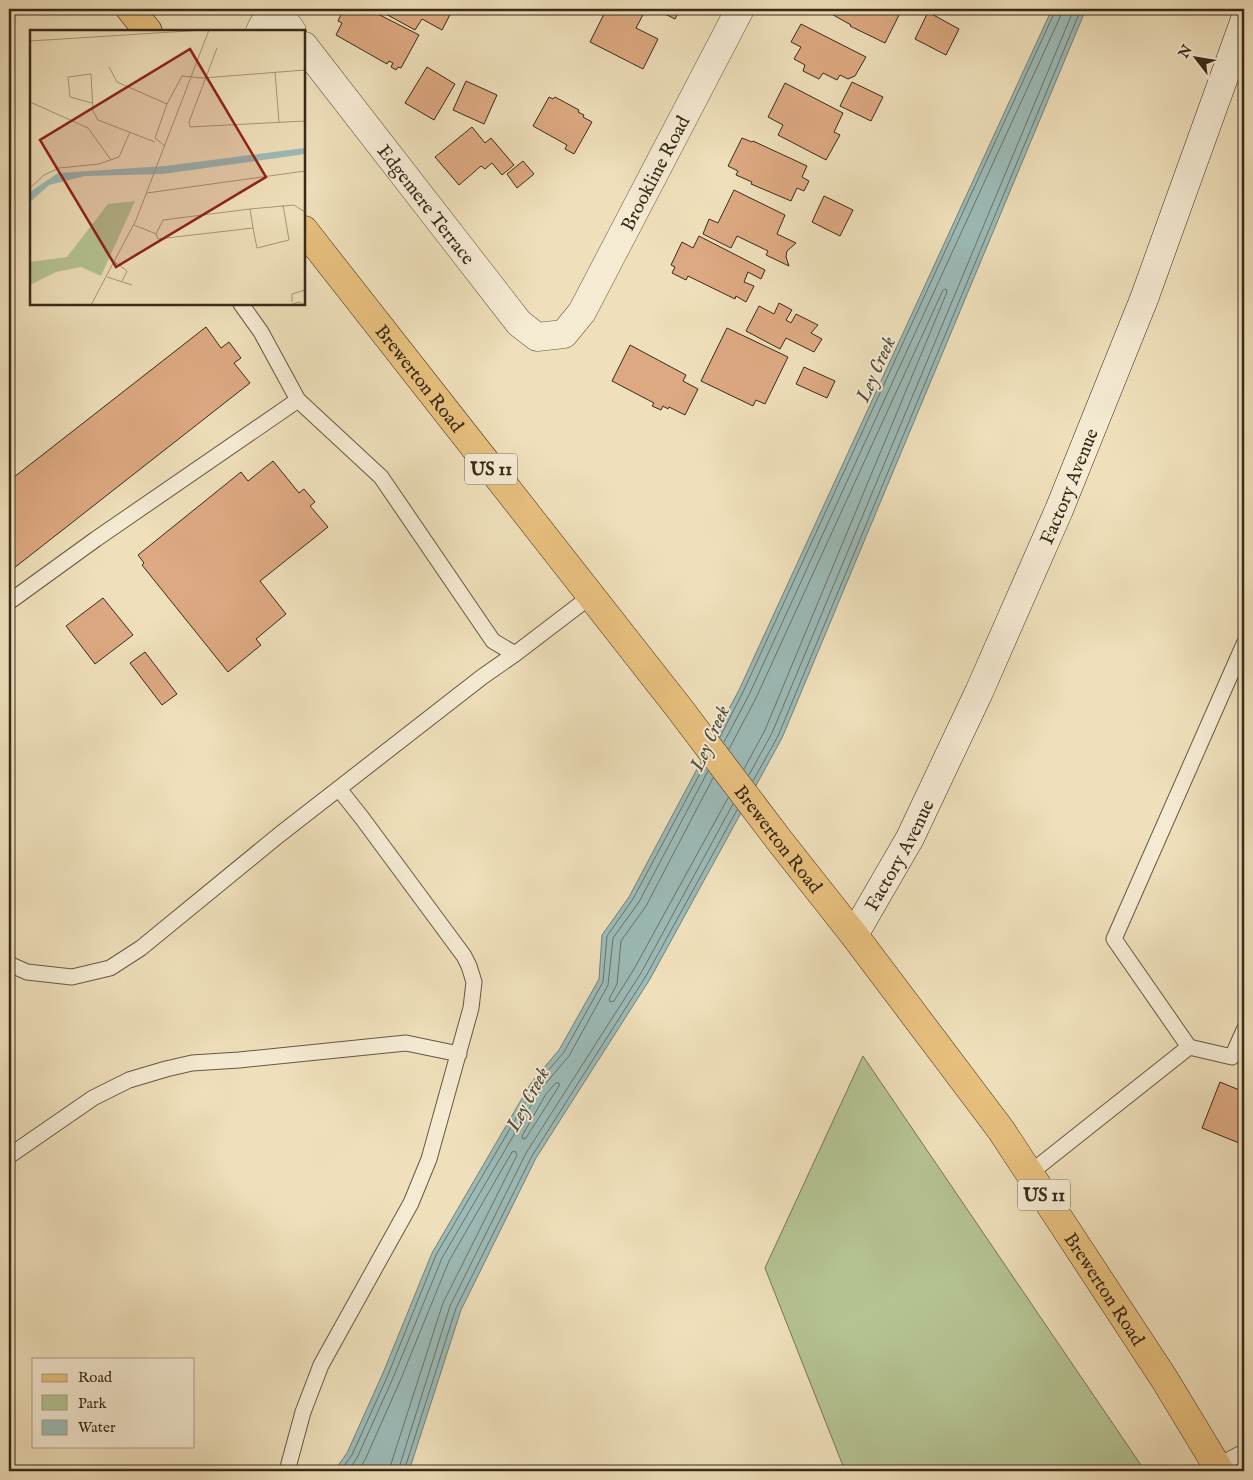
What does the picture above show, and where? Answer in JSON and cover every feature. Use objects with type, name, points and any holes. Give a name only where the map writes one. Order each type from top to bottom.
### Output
[{"type":"main road","points":[[130,9],[147,30]]},
{"type":"main road","name":"Brewerton Road","points":[[305,231],[679,708],[1001,1130],[1165,1380],[1218,1469]]},
{"type":"street","points":[[261,30],[273,9],[291,30]]},
{"type":"street","name":"Brookline Road","points":[[564,334],[582,312],[740,9]]},
{"type":"street","name":"Factory Avenue","points":[[854,935],[910,838],[979,692],[1055,519],[1144,299],[1244,22]]},
{"type":"street","name":"Edgemere Terrace","points":[[305,47],[519,323],[537,336],[564,334]]},
{"type":"lane","points":[[242,305],[261,332],[298,400],[381,477],[493,641],[515,654]]},
{"type":"lane","points":[[9,602],[96,539],[298,400]]},
{"type":"lane","points":[[9,964],[27,972],[72,977],[110,968],[141,948],[279,835],[482,677],[592,596]]},
{"type":"lane","points":[[1244,644],[1114,938],[1189,1047],[1232,1057],[1244,1030]]},
{"type":"lane","points":[[287,1471],[303,1412],[321,1365],[411,1203],[426,1168],[472,1008],[474,982],[464,956],[339,789]]},
{"type":"lane","points":[[9,1156],[93,1098],[128,1080],[192,1063],[406,1043],[459,1054]]},
{"type":"lane","points":[[1030,1173],[1189,1047]]},
{"type":"lane","points":[[1218,1469],[1244,1452]]},
{"type":"green space","points":[[863,1056],[1145,1471],[845,1471],[765,1268]]},
{"type":"water","name":"Ley Creek","points":[[1052,9],[1086,9],[782,738],[650,979],[536,1158],[461,1310],[409,1471],[334,1471],[347,1453],[383,1373],[432,1253],[531,1083],[559,1050],[599,979],[602,935],[629,897],[739,690]]},
{"type":"building","points":[[350,9],[368,9],[419,35],[401,68],[398,67],[396,70],[391,67],[393,63],[389,61],[387,64],[336,35],[342,23],[338,21],[343,10],[348,13]]},
{"type":"building","points":[[387,9],[453,9],[442,30],[422,19],[415,30],[384,13]]},
{"type":"building","points":[[614,9],[646,9],[636,28],[658,39],[643,69],[590,42],[605,12],[611,15]]},
{"type":"building","points":[[655,9],[680,9],[675,19]]},
{"type":"building","points":[[829,9],[887,9],[899,15],[885,43],[850,26],[828,12]]},
{"type":"building","points":[[925,9],[940,9],[937,14]]},
{"type":"building","points":[[928,12],[959,29],[946,55],[915,39]]},
{"type":"building","points":[[801,24],[866,57],[855,76],[848,79],[840,75],[837,80],[823,73],[819,79],[803,71],[805,65],[794,59],[801,47],[791,42]]},
{"type":"building","points":[[427,67],[455,84],[434,120],[405,103]]},
{"type":"building","points":[[466,81],[497,95],[484,124],[453,110]]},
{"type":"building","points":[[852,82],[883,97],[871,121],[840,106]]},
{"type":"building","points":[[785,83],[843,113],[834,132],[840,135],[826,160],[778,135],[783,125],[768,117]]},
{"type":"building","points":[[549,97],[553,99],[555,97],[579,110],[578,112],[584,115],[583,117],[592,122],[574,154],[565,149],[567,145],[533,126]]},
{"type":"building","points":[[472,127],[485,143],[491,138],[514,165],[502,175],[492,163],[485,169],[481,166],[459,185],[435,157]]},
{"type":"building","points":[[742,138],[753,141],[807,166],[802,177],[809,181],[804,191],[797,188],[791,201],[751,184],[752,182],[736,175],[738,171],[728,166]]},
{"type":"building","points":[[523,161],[534,174],[517,188],[507,174]]},
{"type":"building","points":[[734,190],[785,215],[777,234],[796,243],[787,251],[786,257],[789,266],[766,255],[768,251],[737,236],[731,248],[703,234],[709,219],[718,223]]},
{"type":"building","points":[[824,196],[853,210],[840,236],[812,222]]},
{"type":"building","points":[[699,236],[765,270],[761,279],[748,272],[744,282],[754,286],[746,302],[736,296],[735,299],[688,276],[686,280],[672,273],[675,267],[671,265],[682,242],[693,248]]},
{"type":"building","points":[[779,303],[792,310],[786,320],[791,323],[796,314],[818,325],[811,333],[822,339],[814,352],[786,338],[780,349],[746,331],[759,306],[774,314]]},
{"type":"building","points":[[206,327],[221,348],[229,342],[241,358],[234,363],[250,383],[9,572],[9,481]]},
{"type":"building","points":[[727,328],[788,357],[765,404],[756,400],[753,406],[701,381]]},
{"type":"building","points":[[630,345],[686,375],[683,381],[698,389],[685,415],[669,407],[668,409],[663,406],[661,410],[652,406],[654,403],[612,381]]},
{"type":"building","points":[[804,367],[835,381],[827,398],[796,384]]},
{"type":"building","points":[[273,461],[299,493],[304,489],[315,502],[310,506],[328,527],[260,581],[286,614],[256,639],[261,645],[228,672],[142,565],[144,563],[138,555],[241,472],[248,481]]},
{"type":"building","points":[[103,598],[133,635],[95,664],[66,626]]},
{"type":"building","points":[[145,652],[177,694],[162,705],[130,663]]},
{"type":"building","points":[[1220,1082],[1244,1092],[1244,1145],[1202,1128]]}]
